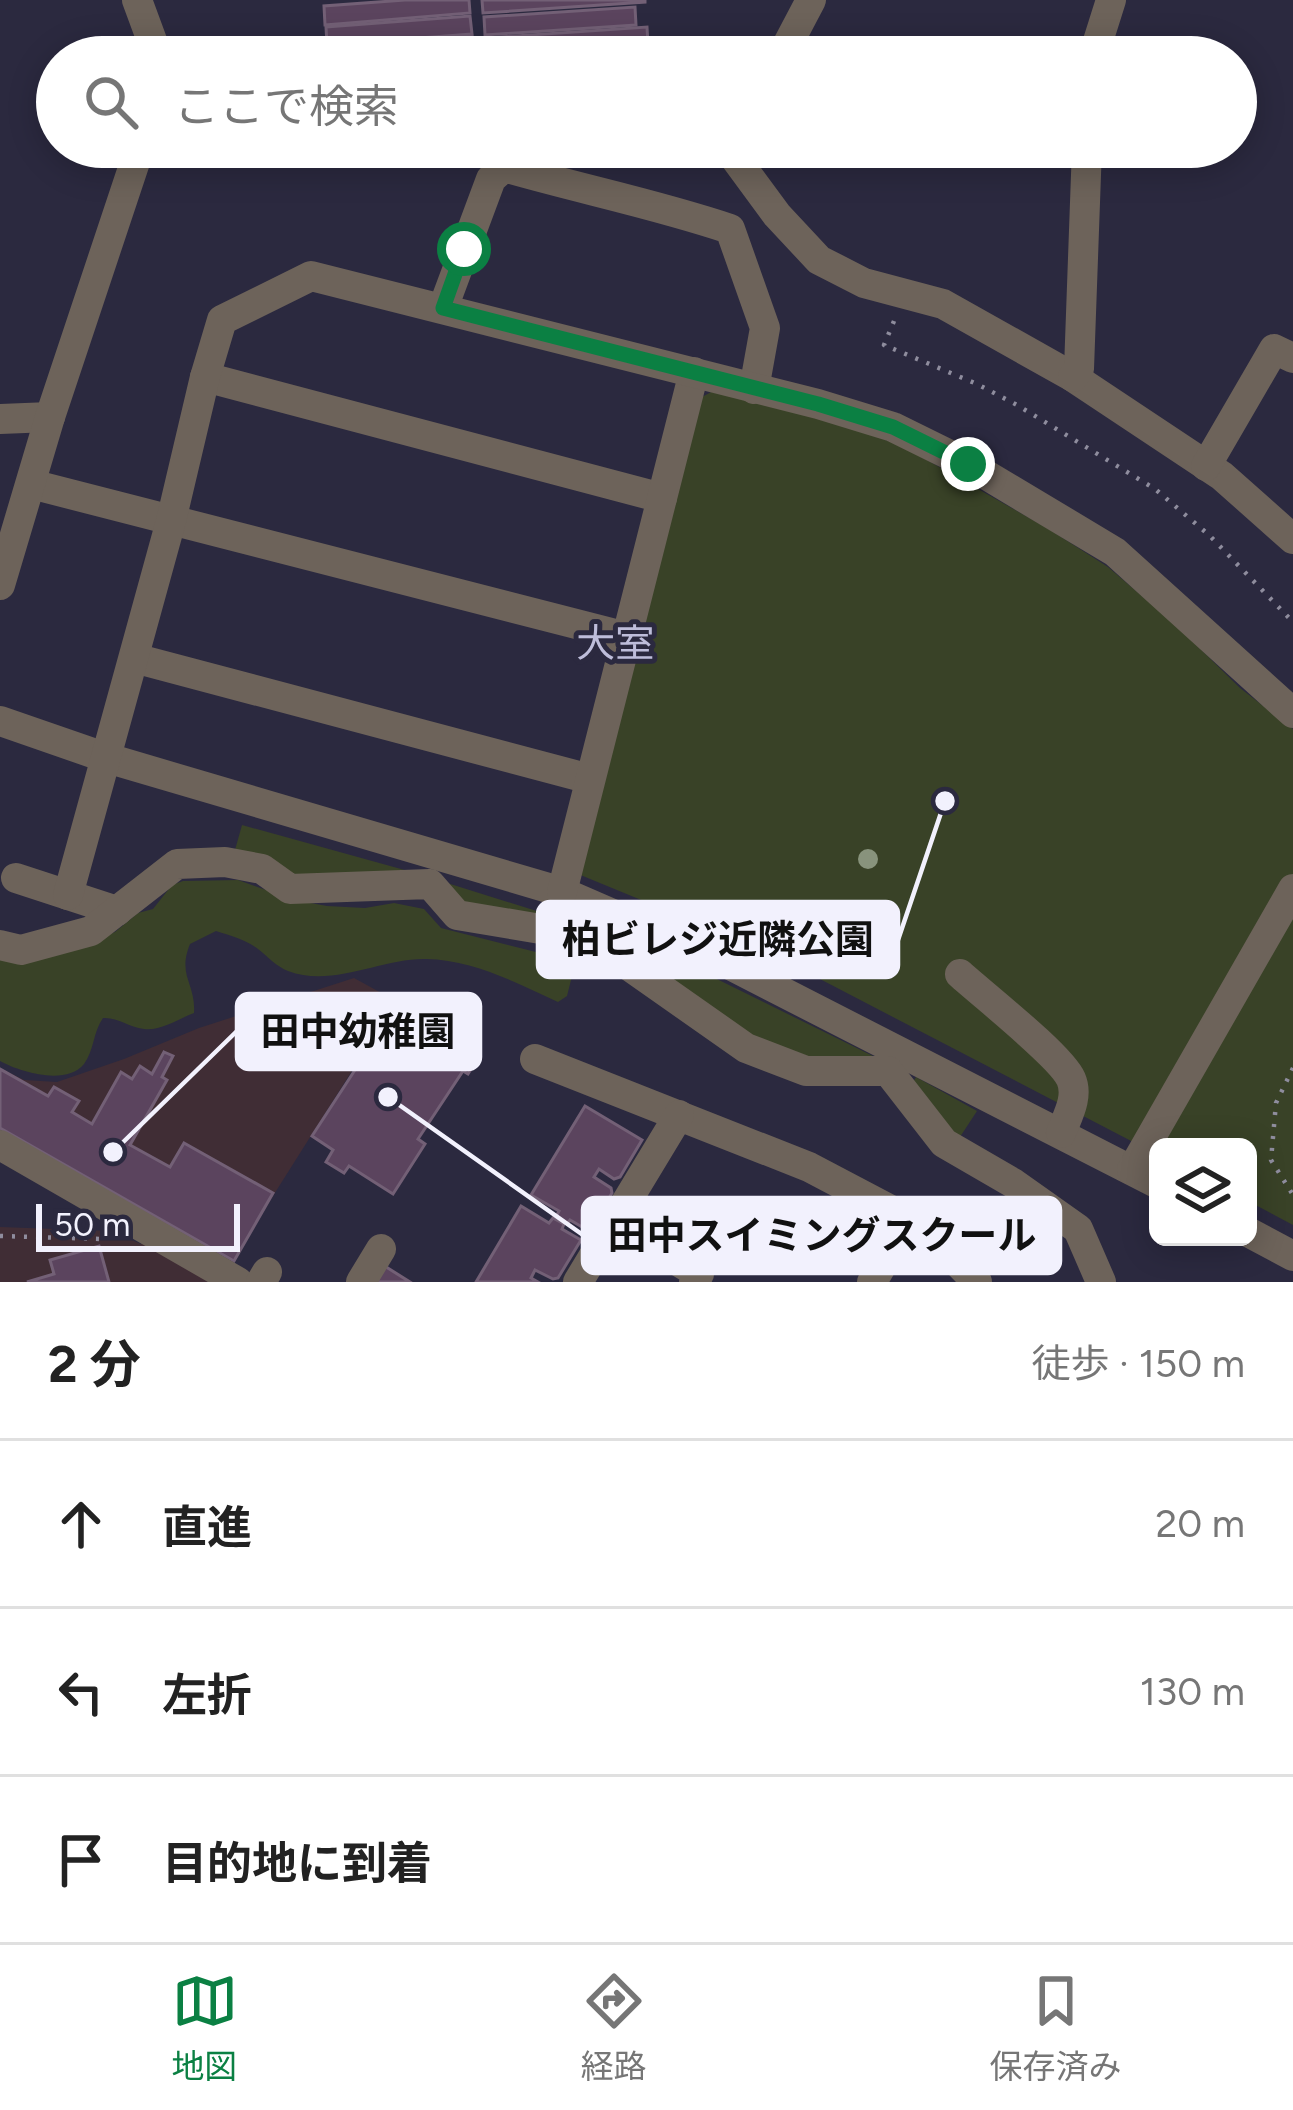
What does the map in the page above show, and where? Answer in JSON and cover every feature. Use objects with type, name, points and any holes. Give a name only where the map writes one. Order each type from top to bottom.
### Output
[{"type":"street","points":[[137,0],[150,36]]},
{"type":"street","points":[[792,36],[811,0]]},
{"type":"street","points":[[1100,36],[1111,0]]},
{"type":"street","points":[[0,585],[133,168]]},
{"type":"street","points":[[443,308],[491,179],[504,168]]},
{"type":"street","points":[[509,168],[730,229],[765,328],[754,389]]},
{"type":"street","points":[[742,168],[819,260],[864,283],[943,304],[1073,377],[1222,476],[1293,539]]},
{"type":"street","points":[[1073,377],[1079,369],[1086,168]]},
{"type":"street","points":[[68,895],[222,320],[311,276],[893,427],[968,464],[1114,551],[1293,713]]},
{"type":"street","points":[[1206,466],[1274,349],[1293,358]]},
{"type":"street","points":[[562,892],[694,372]]},
{"type":"street","points":[[205,377],[662,497]]},
{"type":"street","points":[[0,419],[50,417]]},
{"type":"street","points":[[32,484],[627,637]]},
{"type":"street","points":[[134,658],[590,779]]},
{"type":"street","points":[[0,721],[434,870],[562,892],[730,965],[893,1060],[1060,1133],[1145,1177],[1293,889]]},
{"type":"street","points":[[0,945],[21,950],[91,931],[177,864],[225,862],[262,869],[290,889],[434,870]]},
{"type":"street","points":[[434,870],[457,916],[588,938],[746,1048],[806,1071],[893,1060]]},
{"type":"street","points":[[16,878],[117,911]]},
{"type":"street","points":[[588,938],[599,908]]},
{"type":"street","points":[[959,974],[1071,1078],[1074,1097],[1060,1133]]},
{"type":"street","points":[[893,1060],[944,1143],[1078,1229],[1101,1282]]},
{"type":"street","points":[[540,1071],[679,1114],[808,1167],[923,1227],[977,1282]]},
{"type":"street","points":[[578,1282],[679,1114]]},
{"type":"street","points":[[0,1145],[255,1279]]},
{"type":"street","points":[[872,1282],[909,1219]]},
{"type":"street","points":[[614,1222],[699,1274],[694,1282]]},
{"type":"street","points":[[1257,1237],[1293,1256]]},
{"type":"street","points":[[361,1282],[381,1249]]},
{"type":"path","points":[[905,294],[884,345],[1017,405],[1155,489],[1209,535],[1293,622]]},
{"type":"path","points":[[1293,1069],[1276,1103],[1271,1160],[1293,1196]]},
{"type":"path","points":[[0,1236],[115,1239]]},
{"type":"shaded area","points":[[354,978],[396,1001],[232,1261],[0,1129],[0,1068],[24,1080],[57,1082],[199,1028]]},
{"type":"shaded area","points":[[0,1227],[111,1231],[141,1244],[146,1236],[224,1282],[0,1282]]},
{"type":"green space","points":[[713,391],[841,424],[902,446],[1108,567],[1240,688],[1293,729],[1293,1225],[1257,1206],[1257,1138],[1149,1138],[1149,1150],[770,953],[578,874],[702,397]]},
{"type":"green space","points":[[242,825],[419,874],[292,881],[233,857]]},
{"type":"green space","points":[[238,880],[327,906],[365,908],[394,903],[424,909],[441,928],[564,959],[574,968],[567,996],[558,1002],[494,974],[444,960],[409,960],[340,974],[305,975],[284,969],[248,943],[216,931],[190,944],[187,955],[194,1013],[150,1029],[103,1018],[84,1064],[66,1074],[31,1073],[0,1061],[0,953],[67,952],[153,909],[172,885]]},
{"type":"green space","points":[[444,882],[578,924],[459,911]]},
{"type":"green space","points":[[611,933],[654,948],[875,1057],[869,1068],[750,1045],[608,945]]},
{"type":"green space","points":[[916,1077],[977,1111],[956,1143],[912,1084]]},
{"type":"building","points":[[469,0],[470,13],[325,25],[324,6]]},
{"type":"building","points":[[482,0],[645,0],[645,2],[483,13]]},
{"type":"building","points":[[635,7],[636,25],[485,35],[484,17]]},
{"type":"building","points":[[470,16],[472,34],[326,36],[326,27]]},
{"type":"building","points":[[647,27],[648,36],[514,36]]},
{"type":"building","points":[[396,1007],[456,1045],[459,1039],[478,1058],[468,1074],[463,1071],[418,1139],[425,1144],[393,1194],[349,1166],[344,1173],[326,1162],[333,1150],[312,1136]]},
{"type":"building","points":[[164,1052],[173,1056],[162,1077],[167,1080],[130,1145],[170,1167],[184,1143],[273,1193],[234,1261],[0,1128],[0,1069],[48,1096],[54,1087],[79,1101],[72,1112],[92,1124],[121,1072],[132,1079],[140,1066],[152,1074]]},
{"type":"building","points":[[585,1106],[642,1140],[620,1177],[614,1179],[599,1169],[594,1177],[612,1193],[589,1231],[570,1220],[567,1224],[556,1217],[559,1211],[531,1195]]},
{"type":"building","points":[[521,1206],[549,1223],[553,1218],[564,1224],[562,1229],[581,1240],[558,1278],[535,1270],[531,1278],[538,1282],[476,1282]]},
{"type":"building","points":[[99,1246],[109,1282],[27,1282],[54,1274],[50,1260]]},
{"type":"building","points":[[383,1265],[410,1282],[373,1282]]},
{"type":"place","name":"柏ビレジ近隣公園","points":[[945,801]]},
{"type":"place","name":"田中スイミングスクール","points":[[388,1097]]},
{"type":"place","name":"田中幼稚園","points":[[113,1152]]},
{"type":"district","name":"大室","points":[[615,643]]},
{"type":"route","points":[[464,249],[443,308],[818,404],[893,427],[968,464]]}]
